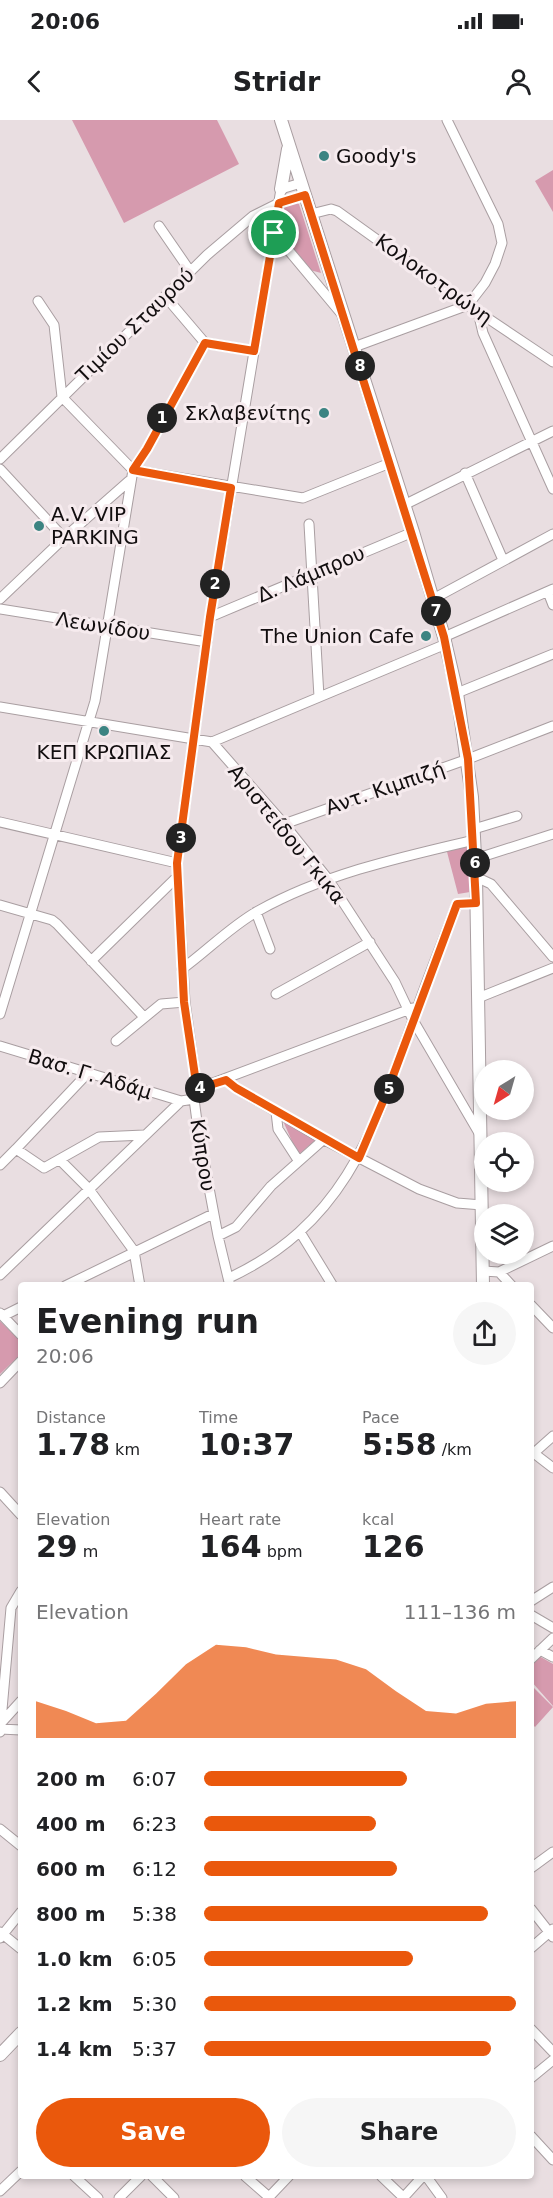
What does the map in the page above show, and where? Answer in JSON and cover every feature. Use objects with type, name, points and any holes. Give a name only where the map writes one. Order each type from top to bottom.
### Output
[{"type":"main road","points":[[280,120],[413,532],[445,641],[457,693],[468,759],[474,834],[481,1132]]},
{"type":"main road","points":[[281,189],[291,120]]},
{"type":"main road","points":[[483,1264],[483,1282]]},
{"type":"main road","points":[[0,2055],[18,2036]]},
{"type":"street","points":[[354,347],[468,306],[485,283],[502,243],[498,224],[447,120]]},
{"type":"street","points":[[281,189],[303,189]]},
{"type":"street","name":"Κύπρου","points":[[229,1282],[213,1214],[195,1094],[184,1002],[177,863],[210,617],[281,189]]},
{"type":"street","name":"Τιμίου Σταυρού","points":[[0,459],[190,271],[253,216],[303,189]]},
{"type":"street","name":"Κολοκοτρώνη","points":[[311,214],[331,209],[337,211],[468,306],[553,362]]},
{"type":"street","points":[[159,226],[190,271]]},
{"type":"street","points":[[274,233],[344,317]]},
{"type":"street","points":[[165,296],[205,343],[254,351]]},
{"type":"street","points":[[38,301],[54,325],[62,397],[133,470],[231,488],[303,498],[390,463]]},
{"type":"street","points":[[478,312],[483,333],[553,489]]},
{"type":"street","points":[[0,1014],[90,722],[108,626],[129,481],[133,470],[147,449],[205,343]]},
{"type":"street","points":[[404,505],[553,431]]},
{"type":"street","points":[[0,469],[64,538]]},
{"type":"street","points":[[465,473],[503,560]]},
{"type":"street","points":[[0,598],[129,481]]},
{"type":"street","points":[[309,524],[319,697]]},
{"type":"street","name":"Δ. Λάμπρου","points":[[210,617],[312,572],[413,532]]},
{"type":"street","points":[[433,598],[553,534]]},
{"type":"street","points":[[0,707],[212,742],[445,641],[550,590],[553,605]]},
{"type":"street","name":"Λεωνίδου","points":[[0,609],[207,642]]},
{"type":"street","points":[[457,693],[553,654]]},
{"type":"street","name":"Αντ. Κιμπιζή","points":[[284,824],[468,759],[553,726]]},
{"type":"street","name":"Αριστείδου Γκικα","points":[[212,742],[284,824],[328,879],[413,1008],[413,1020],[479,1132]]},
{"type":"street","points":[[182,969],[256,912],[328,879],[474,834],[517,816]]},
{"type":"street","points":[[0,822],[177,863]]},
{"type":"street","points":[[475,859],[553,834]]},
{"type":"street","points":[[91,961],[177,877]]},
{"type":"street","points":[[476,877],[491,884],[553,957]]},
{"type":"street","points":[[0,1275],[181,1101],[226,1080],[413,1008],[457,904],[476,903]]},
{"type":"street","points":[[0,905],[31,913],[57,924],[144,1017]]},
{"type":"street","points":[[256,912],[270,949]]},
{"type":"street","points":[[276,994],[370,942]]},
{"type":"street","points":[[478,998],[553,968]]},
{"type":"street","points":[[116,1041],[161,1004],[184,1002]]},
{"type":"street","points":[[229,1282],[300,1232],[345,1181],[359,1158],[387,1092],[413,1020]]},
{"type":"street","name":"Βασ. Γ. Αδάμ","points":[[0,1046],[181,1101]]},
{"type":"street","points":[[0,1165],[87,1074]]},
{"type":"street","points":[[226,1080],[323,1140],[446,1201],[474,1204]]},
{"type":"street","points":[[276,1112],[278,1129],[298,1160]]},
{"type":"street","points":[[16,1149],[41,1167],[60,1160],[99,1137],[144,1135]]},
{"type":"street","points":[[218,1236],[237,1227],[271,1186],[323,1140]]},
{"type":"street","points":[[60,1160],[88,1188],[134,1251],[139,1282]]},
{"type":"street","points":[[73,1282],[213,1214]]},
{"type":"street","points":[[300,1232],[331,1282]]},
{"type":"street","points":[[483,1271],[499,1272],[553,1246]]},
{"type":"street","points":[[499,1272],[508,1282]]},
{"type":"street","points":[[18,1308],[1,1314],[18,1332]]},
{"type":"street","points":[[534,1308],[553,1328]]},
{"type":"street","points":[[0,1383],[18,1364]]},
{"type":"street","points":[[534,1450],[553,1436]]},
{"type":"street","points":[[534,1452],[553,1468]]},
{"type":"street","points":[[0,1492],[18,1512]]},
{"type":"street","points":[[534,1598],[553,1587]]},
{"type":"street","points":[[0,1728],[6,1618],[18,1595]]},
{"type":"street","points":[[0,1606],[6,1618]]},
{"type":"street","points":[[534,1617],[553,1628]]},
{"type":"street","points":[[534,1656],[553,1638]]},
{"type":"street","points":[[540,1650],[553,1657]]},
{"type":"street","points":[[0,1728],[18,1705]]},
{"type":"street","points":[[0,1728],[18,1730]]},
{"type":"street","points":[[0,1829],[18,1844]]},
{"type":"street","points":[[534,1866],[553,1852]]},
{"type":"street","points":[[534,1913],[552,1932],[534,1946]]},
{"type":"street","points":[[18,1915],[1,1935],[18,1947]]},
{"type":"street","points":[[534,2032],[553,2052]]},
{"type":"street","points":[[534,2076],[553,2060]]},
{"type":"street","points":[[534,2139],[553,2160]]},
{"type":"street","points":[[0,2191],[18,2174]]},
{"type":"street","points":[[77,2179],[98,2198]]},
{"type":"street","points":[[119,2198],[138,2179]]},
{"type":"street","points":[[155,2179],[174,2198]]},
{"type":"street","points":[[248,2179],[269,2198],[286,2179]]},
{"type":"street","points":[[384,2179],[404,2198],[421,2179]]},
{"type":"street","points":[[426,2179],[442,2198]]},
{"type":"shaded area","points":[[72,120],[217,120],[239,164],[124,223]]},
{"type":"shaded area","points":[[553,170],[553,212],[535,181]]},
{"type":"shaded area","points":[[295,202],[299,204],[321,273],[310,270],[280,233],[283,206]]},
{"type":"shaded area","points":[[468,842],[470,892],[458,894],[446,848]]},
{"type":"shaded area","points":[[280,1114],[319,1137],[298,1155]]},
{"type":"shaded area","points":[[0,1321],[18,1339],[18,1357],[0,1374]]},
{"type":"shaded area","points":[[539,1656],[553,1664],[553,1706],[534,1684],[534,1660]]},
{"type":"shaded area","points":[[534,1688],[553,1707],[534,1726]]},
{"type":"place","name":"Goody's","points":[[324,156]]},
{"type":"place","name":"Σκλαβενίτης","points":[[324,413]]},
{"type":"place","name":"A.V. VIP PARKING","points":[[39,526]]},
{"type":"place","name":"The Union Cafe","points":[[426,636]]},
{"type":"place","name":"ΚΕΠ ΚΡΩΠΙΑΣ","points":[[104,731]]},
{"type":"route","points":[[305,195],[413,532],[444,637],[457,693],[472,797],[476,903],[457,904],[387,1092],[359,1158],[319,1137],[226,1080],[197,1089],[184,1002],[177,863],[210,617],[231,488],[133,470],[147,449],[160,420],[205,343],[216,347],[254,351],[274,233],[279,203],[305,195]]}]
